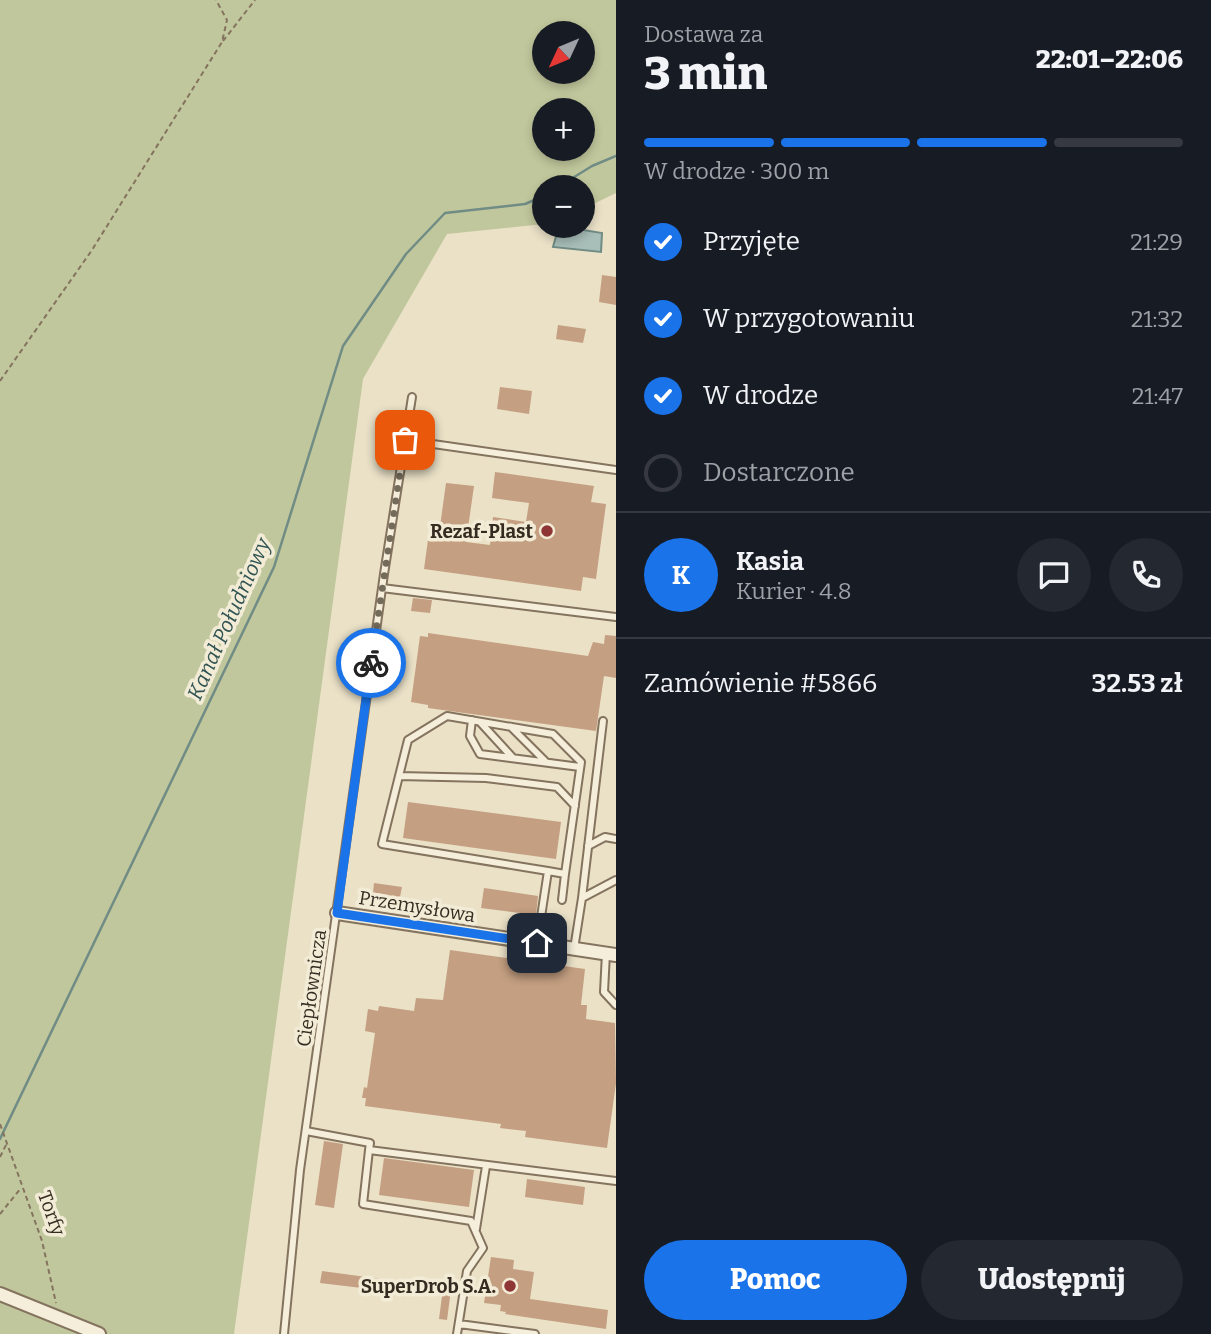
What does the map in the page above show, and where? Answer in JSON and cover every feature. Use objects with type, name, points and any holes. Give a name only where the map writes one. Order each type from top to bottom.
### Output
[{"type":"street","name":"Przemysłowa","points":[[337,913],[611,954]]},
{"type":"street","points":[[0,1294],[99,1334]]},
{"type":"lane","name":"Ciepłownicza","points":[[284,1334],[306,1131],[382,588],[412,397]]},
{"type":"lane","points":[[405,440],[616,470]]},
{"type":"lane","points":[[382,588],[616,617]]},
{"type":"lane","points":[[562,900],[580,762],[553,734],[447,716],[408,740],[382,844],[565,873]]},
{"type":"lane","points":[[476,721],[470,736],[480,754],[580,767]]},
{"type":"lane","points":[[476,721],[513,758]]},
{"type":"lane","points":[[574,949],[603,721]]},
{"type":"lane","points":[[511,727],[546,763]]},
{"type":"lane","points":[[399,776],[486,778],[557,787],[575,806]]},
{"type":"lane","points":[[589,846],[605,837],[616,839]]},
{"type":"lane","points":[[537,943],[548,871]]},
{"type":"lane","points":[[582,898],[616,880]]},
{"type":"lane","points":[[611,954],[604,992],[616,1005]]},
{"type":"lane","points":[[306,1131],[370,1143],[363,1204],[471,1221],[483,1248],[467,1271],[457,1334]]},
{"type":"lane","points":[[369,1150],[616,1181]]},
{"type":"lane","points":[[476,1229],[486,1166]]},
{"type":"lane","points":[[459,1324],[535,1334]]},
{"type":"path","points":[[216,0],[227,20],[222,42]]},
{"type":"path","points":[[0,381],[115,215],[222,42],[255,0]]},
{"type":"path","name":"Torfy","points":[[0,1124],[42,1241],[60,1317]]},
{"type":"path","points":[[0,1157],[8,1142]]},
{"type":"path","points":[[0,1214],[22,1186]]},
{"type":"green space","points":[[0,0],[616,0],[616,193],[595,203],[595,175],[532,175],[532,225],[447,234],[363,379],[234,1334],[0,1334]]},
{"type":"water","points":[[595,232],[602,233],[601,252],[553,247],[556,238],[595,238]]},
{"type":"building","points":[[602,275],[616,277],[616,305],[599,302]]},
{"type":"building","points":[[558,325],[586,329],[583,343],[556,339]]},
{"type":"building","points":[[500,387],[532,391],[529,414],[497,409]]},
{"type":"building","name":"Rezaf-Plast","points":[[495,472],[594,486],[591,502],[606,504],[596,579],[583,577],[581,591],[424,569],[428,540],[438,541],[446,483],[474,486],[466,542],[490,545],[493,517],[526,522],[529,503],[492,498]]},
{"type":"building","points":[[413,598],[432,600],[430,613],[411,611]]},
{"type":"building","points":[[428,633],[588,656],[593,642],[604,644],[605,635],[616,636],[616,678],[604,676],[596,731],[428,708],[428,705],[411,702],[420,636],[428,637]]},
{"type":"building","points":[[408,802],[561,822],[556,859],[403,838]]},
{"type":"building","points":[[374,883],[402,887],[400,897],[373,893]]},
{"type":"building","points":[[484,888],[538,896],[536,915],[481,908]]},
{"type":"building","points":[[450,950],[585,969],[581,1005],[587,1005],[586,1019],[615,1023],[616,1083],[607,1148],[525,1137],[526,1131],[500,1128],[501,1124],[365,1106],[366,1098],[362,1098],[364,1087],[367,1088],[375,1033],[365,1031],[368,1009],[378,1011],[379,1006],[414,1011],[416,998],[443,1000]]},
{"type":"building","points":[[324,1141],[343,1144],[334,1208],[315,1205]]},
{"type":"building","points":[[384,1158],[474,1170],[469,1207],[379,1195]]},
{"type":"building","points":[[527,1179],[585,1187],[583,1205],[525,1197]]},
{"type":"building","name":"SuperDrob S.A.","points":[[491,1257],[514,1260],[513,1269],[534,1272],[530,1299],[608,1310],[606,1329],[505,1314],[506,1312],[500,1311],[501,1305],[484,1303]]},
{"type":"building","points":[[322,1271],[388,1280],[387,1291],[320,1283]]},
{"type":"building","points":[[444,1281],[452,1282],[447,1320],[439,1319]]},
{"type":"waterway","name":"Kanał Południowy","points":[[577,175],[616,156]]},
{"type":"waterway","name":"Kanał Południowy","points":[[0,1139],[274,567],[343,346],[406,254],[445,213],[532,201]]},
{"type":"way so far","points":[[371,663],[405,440]]},
{"type":"place","name":"Rezaf-Plast","points":[[547,531]]},
{"type":"place","name":"SuperDrob S.A.","points":[[510,1286]]},
{"type":"route","points":[[371,663],[337,913],[537,943]]}]
